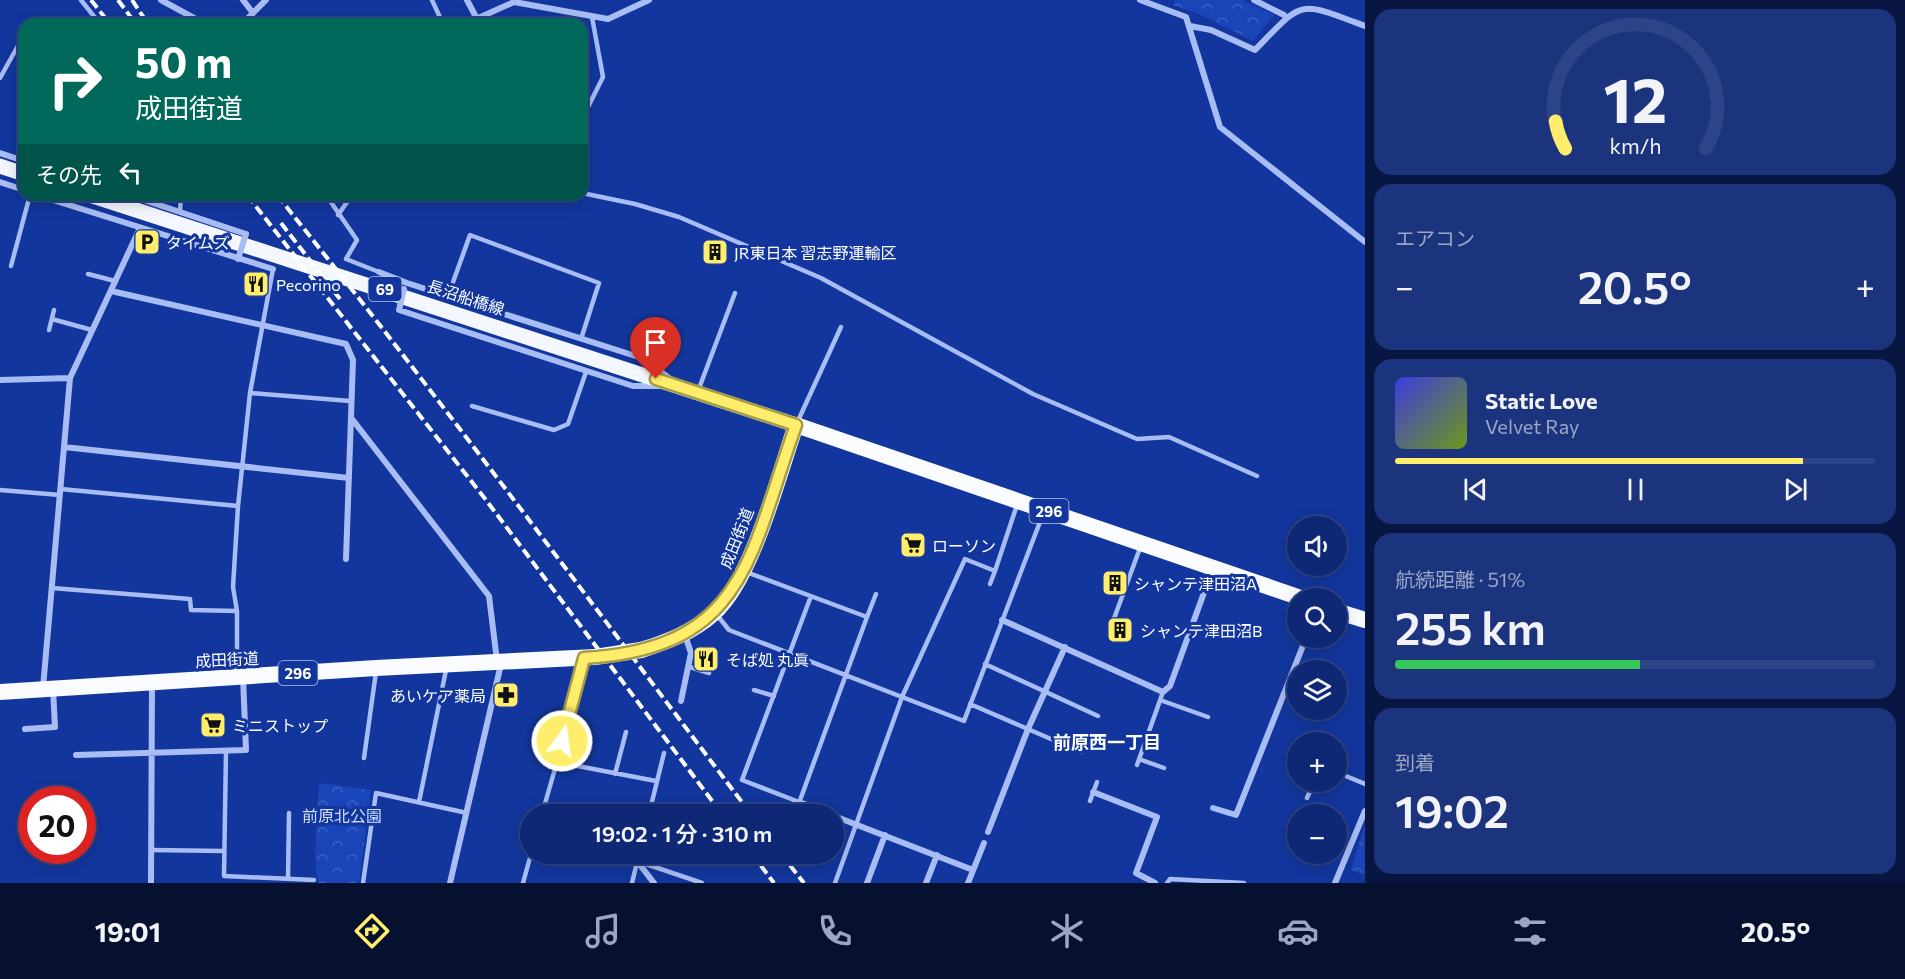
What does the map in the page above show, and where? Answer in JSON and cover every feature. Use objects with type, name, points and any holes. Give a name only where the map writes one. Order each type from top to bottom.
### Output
[{"type":"highway","name":"296","points":[[796,425],[1287,593]]},
{"type":"highway","name":"成田街道","points":[[0,692],[152,681],[589,657],[641,650],[684,634],[715,612],[744,571],[796,425]]},
{"type":"highway","points":[[1347,614],[1365,620]]},
{"type":"main road","points":[[0,166],[18,172]]},
{"type":"main road","name":"長沼船橋線","points":[[109,201],[796,425]]},
{"type":"street","points":[[161,0],[193,18]]},
{"type":"street","points":[[243,0],[253,14]]},
{"type":"street","points":[[249,18],[266,0]]},
{"type":"street","points":[[467,0],[476,18]]},
{"type":"street","points":[[479,18],[514,2],[608,19],[649,0]]},
{"type":"street","points":[[1140,0],[1186,17],[1220,126],[1365,242]]},
{"type":"street","points":[[1254,0],[1284,15]]},
{"type":"street","points":[[1190,26],[1211,30],[1255,50],[1284,15],[1300,5],[1313,6],[1365,26]]},
{"type":"street","points":[[0,153],[18,159]]},
{"type":"street","points":[[0,182],[18,188]]},
{"type":"street","points":[[57,201],[273,269]]},
{"type":"street","points":[[147,201],[246,234],[238,259]]},
{"type":"street","points":[[25,729],[55,727],[48,689],[52,588],[70,378],[140,228]]},
{"type":"street","points":[[379,272],[406,286],[448,296],[645,359],[679,386]]},
{"type":"street","points":[[406,286],[399,310],[633,386],[679,386]]},
{"type":"street","points":[[111,291],[346,344],[353,360],[346,559]]},
{"type":"street","points":[[0,380],[70,378]]},
{"type":"street","points":[[351,418],[489,596],[499,661],[450,883]]},
{"type":"street","points":[[64,447],[349,478]]},
{"type":"street","points":[[1002,620],[1163,692],[1170,686],[1214,568]]},
{"type":"street","points":[[681,701],[690,668],[691,653],[684,634]]},
{"type":"street","points":[[988,832],[1028,729],[1065,647]]},
{"type":"street","points":[[1213,808],[1236,816],[1302,648]]},
{"type":"street","points":[[76,754],[246,750],[240,676]]},
{"type":"street","points":[[151,883],[152,681]]},
{"type":"street","points":[[1094,792],[1157,817],[1136,873],[1155,883]]},
{"type":"street","points":[[799,802],[804,804]]},
{"type":"street","points":[[1335,883],[1365,811]]},
{"type":"street","points":[[844,820],[973,870]]},
{"type":"street","points":[[867,883],[885,835]]},
{"type":"street","points":[[968,883],[984,843]]},
{"type":"street","points":[[926,883],[937,855]]},
{"type":"street","points":[[639,864],[654,883]]},
{"type":"lane","points":[[81,0],[95,18]]},
{"type":"lane","points":[[432,0],[440,18]]},
{"type":"lane","points":[[588,107],[603,77],[592,17]]},
{"type":"lane","points":[[0,78],[18,46]]},
{"type":"lane","points":[[588,194],[635,204],[679,217],[821,278],[1033,394],[1137,439],[1168,437],[1257,476]]},
{"type":"lane","points":[[11,266],[28,201]]},
{"type":"lane","points":[[180,212],[181,201]]},
{"type":"lane","points":[[330,201],[357,240],[346,259],[379,272]]},
{"type":"lane","points":[[338,215],[348,201]]},
{"type":"lane","points":[[448,296],[470,235],[599,284],[581,339]]},
{"type":"lane","points":[[240,676],[237,611],[233,587],[238,506],[250,393],[273,269]]},
{"type":"lane","points":[[88,274],[116,281]]},
{"type":"lane","points":[[698,393],[735,293]]},
{"type":"lane","points":[[49,330],[54,310]]},
{"type":"lane","points":[[52,319],[93,331]]},
{"type":"lane","points":[[796,425],[841,327]]},
{"type":"lane","points":[[472,405],[554,430],[568,424],[586,372]]},
{"type":"lane","points":[[250,393],[350,401]]},
{"type":"lane","points":[[0,490],[60,492],[238,506]]},
{"type":"lane","points":[[990,584],[1018,501]]},
{"type":"lane","points":[[715,612],[729,630],[964,721],[1044,510]]},
{"type":"lane","points":[[1112,624],[1142,543]]},
{"type":"lane","points":[[835,883],[858,825],[902,697],[965,559],[995,571]]},
{"type":"lane","points":[[744,571],[867,617]]},
{"type":"lane","points":[[52,588],[190,599],[191,610],[237,611]]},
{"type":"lane","points":[[811,596],[742,780],[799,802],[876,594]]},
{"type":"lane","points":[[545,804],[589,657]]},
{"type":"lane","points":[[419,802],[447,664]]},
{"type":"lane","points":[[985,664],[1098,716]]},
{"type":"lane","points":[[364,758],[376,668]]},
{"type":"lane","points":[[690,668],[709,673]]},
{"type":"lane","points":[[754,690],[774,696]]},
{"type":"lane","points":[[1163,692],[1138,762],[1164,768]]},
{"type":"lane","points":[[1160,700],[1208,717]]},
{"type":"lane","points":[[970,704],[1081,752]]},
{"type":"lane","points":[[615,774],[626,732]]},
{"type":"lane","points":[[226,751],[224,876],[314,880]]},
{"type":"lane","points":[[651,804],[663,753]]},
{"type":"lane","points":[[557,762],[656,781]]},
{"type":"lane","points":[[1347,777],[1365,784]]},
{"type":"lane","points":[[1090,801],[1097,782]]},
{"type":"lane","points":[[1307,798],[1310,792]]},
{"type":"lane","points":[[363,883],[376,793],[467,813]]},
{"type":"lane","points":[[288,878],[289,813]]},
{"type":"lane","points":[[151,850],[224,851]]},
{"type":"lane","points":[[523,883],[528,864]]},
{"type":"lane","points":[[632,883],[636,864]]},
{"type":"lane","points":[[646,864],[702,883]]},
{"type":"lane","points":[[1167,883],[1170,879],[1244,883]]},
{"type":"green space","points":[[1175,0],[1242,0],[1274,15],[1253,41],[1196,13],[1173,5]]},
{"type":"green space","name":"前原北公園","points":[[319,783],[371,790],[359,883],[318,883],[315,857]]},
{"type":"green space","points":[[1365,823],[1365,875],[1351,870]]},
{"type":"railway","points":[[91,0],[105,18]]},
{"type":"railway","points":[[118,0],[132,18]]},
{"type":"railway","points":[[132,0],[144,18]]},
{"type":"railway","points":[[252,201],[486,500],[714,804]]},
{"type":"railway","points":[[282,201],[457,425],[743,804]]},
{"type":"railway","points":[[281,223],[340,299]]},
{"type":"railway","points":[[760,864],[774,883]]},
{"type":"railway","points":[[789,864],[804,883]]},
{"type":"place","name":"タイムズ","points":[[147,242]]},
{"type":"place","name":"JR東日本 習志野運輸区","points":[[715,252]]},
{"type":"place","name":"Pecorino","points":[[256,284]]},
{"type":"place","name":"ローソン","points":[[913,545]]},
{"type":"place","name":"シャンテ津田沼A","points":[[1115,583]]},
{"type":"place","name":"シャンテ津田沼B","points":[[1120,630]]},
{"type":"place","name":"そば処 丸眞","points":[[706,659]]},
{"type":"place","name":"あいケア薬局","points":[[506,695]]},
{"type":"place","name":"ミニストップ","points":[[213,725]]},
{"type":"district","name":"前原西一丁目","points":[[1107,742]]},
{"type":"route","points":[[562,741],[584,658],[641,650],[684,634],[715,612],[731,593],[752,553],[796,425],[656,379]]}]
